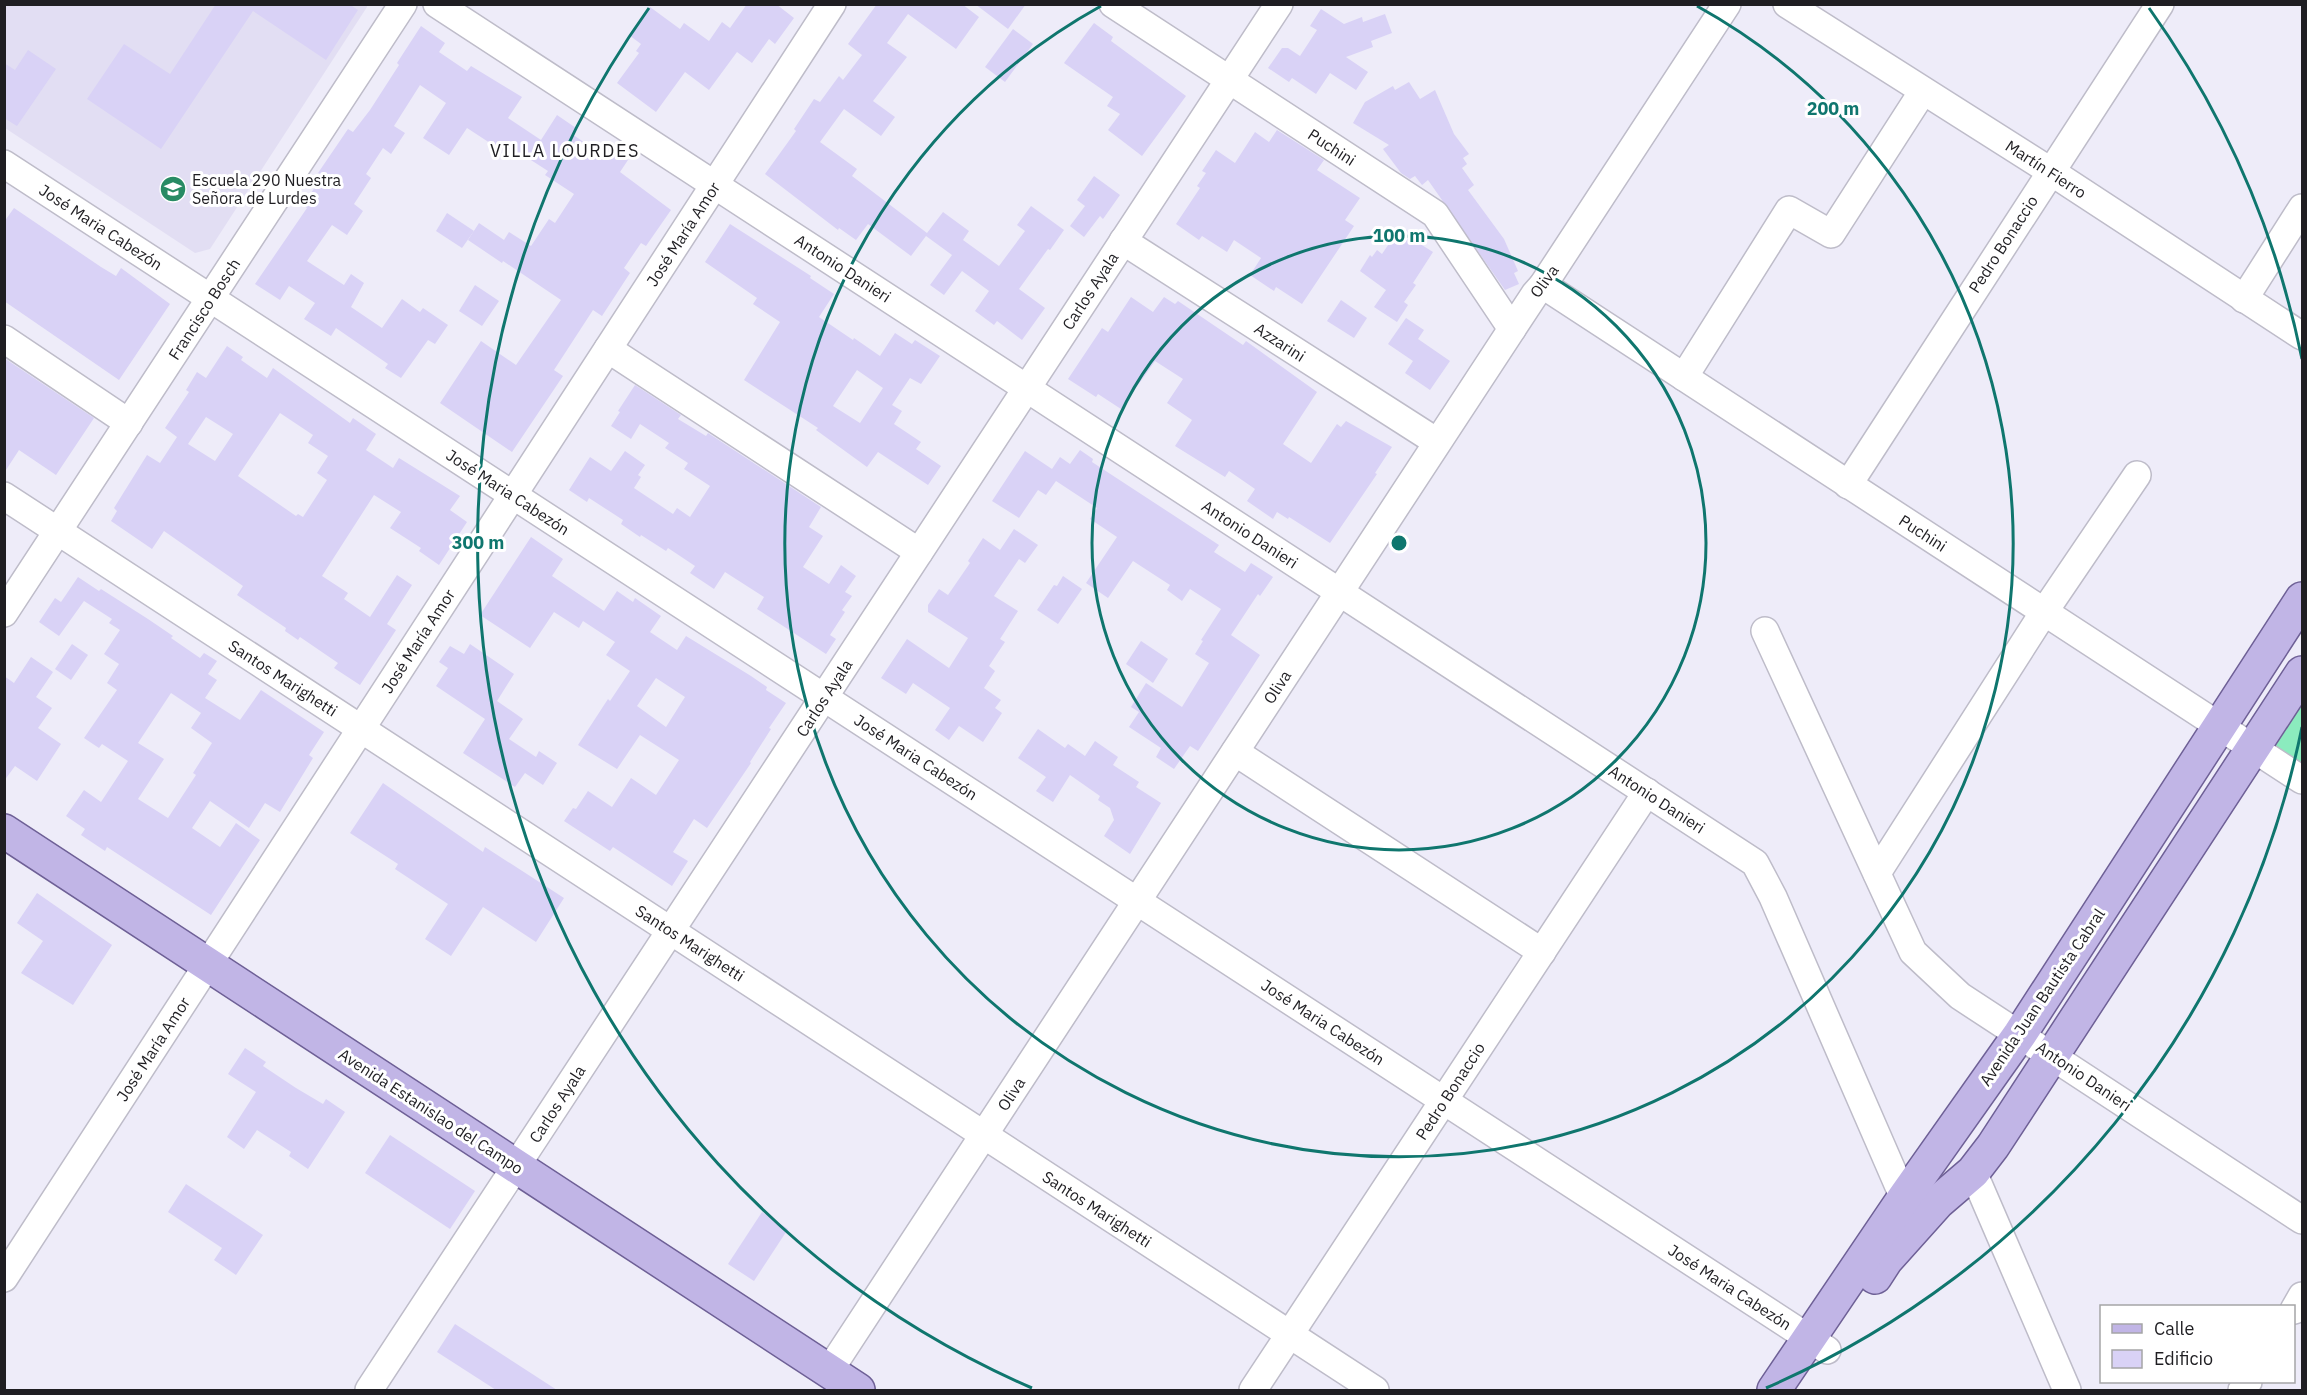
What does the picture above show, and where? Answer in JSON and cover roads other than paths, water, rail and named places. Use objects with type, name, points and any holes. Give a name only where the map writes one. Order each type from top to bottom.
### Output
[{"type":"main road","name":"Avenida Juan Bautista Cabral","points":[[1800,1390],[1818,1344],[1904,1198],[2020,1034],[2302,599]]},
{"type":"main road","name":"Avenida Juan Bautista Cabral","points":[[1774,1390],[1818,1344],[1886,1260],[1938,1202],[1972,1172],[1993,1146],[2302,673]]},
{"type":"main road","name":"Avenida Estanislao del Campo","points":[[4,831],[858,1390]]},
{"type":"street","name":"Francisco Bosch","points":[[4,613],[403,4]]},
{"type":"street","name":"Antonio Danieri","points":[[437,4],[1755,863],[1778,908],[1904,1198]]},
{"type":"street","name":"José María Amor","points":[[4,1278],[832,4]]},
{"type":"street","name":"Puchini","points":[[1113,4],[1435,214],[1512,329]]},
{"type":"street","name":"Carlos Ayala","points":[[369,1390],[1279,4]]},
{"type":"street","name":"Oliva","points":[[829,1371],[1534,294],[1544,285],[1727,4]]},
{"type":"street","name":"Martín Fierro","points":[[1787,4],[2050,171],[2302,336]]},
{"type":"street","name":"Pedro Bonaccio","points":[[1848,485],[2160,4]]},
{"type":"street","points":[[1684,377],[1789,210],[1831,234],[1923,91]]},
{"type":"street","name":"José Maria Cabezón","points":[[4,164],[1818,1344]]},
{"type":"street","points":[[2244,299],[2302,208]]},
{"type":"street","name":"Azzarini","points":[[1123,241],[1437,442]]},
{"type":"street","name":"Puchini","points":[[1544,285],[2302,780]]},
{"type":"street","points":[[4,339],[129,423]]},
{"type":"street","points":[[608,349],[919,552]]},
{"type":"street","points":[[1877,873],[2044,612],[2137,475]]},
{"type":"street","name":"Santos Marighetti","points":[[4,496],[1375,1390]]},
{"type":"street","name":"Antonio Danieri","points":[[1765,631],[1913,952],[1960,996],[2302,1220]]},
{"type":"street","points":[[1235,752],[1542,952]]},
{"type":"street","name":"Pedro Bonaccio","points":[[1253,1390],[1647,792]]},
{"type":"street","points":[[1972,1172],[2067,1390]]},
{"type":"place","name":"Escuela 290 Nuestra Señora de Lurdes","points":[[173,189]]},
{"type":"district","name":"VILLA LOURDES","points":[[565,150]]}]
